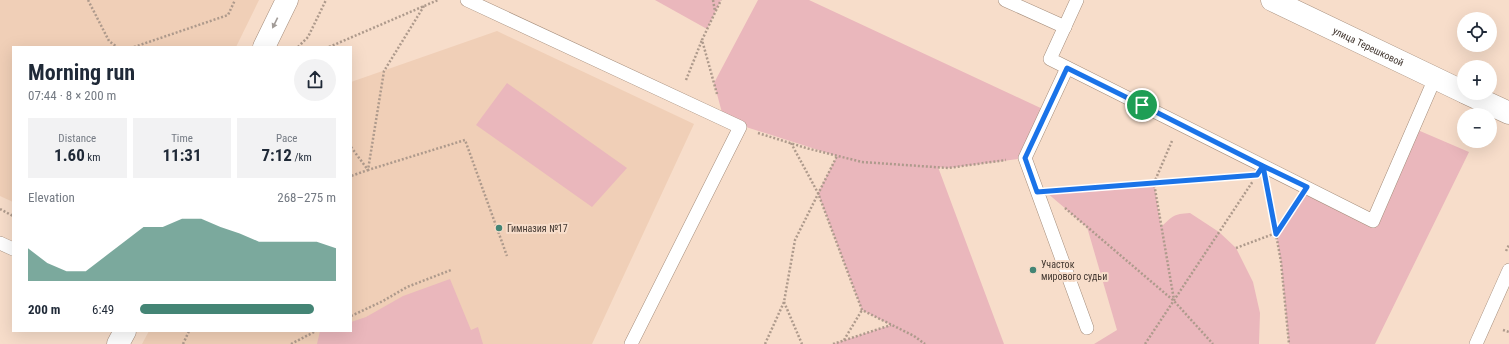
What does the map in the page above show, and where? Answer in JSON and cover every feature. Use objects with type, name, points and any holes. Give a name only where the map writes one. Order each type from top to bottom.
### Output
[{"type":"street","points":[[264,46],[287,0]]},
{"type":"street","name":"улица Терешковой","points":[[1272,0],[1457,88]]},
{"type":"street","name":"улица Терешковой","points":[[1482,100],[1509,113]]},
{"type":"street","points":[[118,344],[124,332]]},
{"type":"lane","points":[[467,0],[740,127],[631,344]]},
{"type":"lane","points":[[1005,0],[1064,27]]},
{"type":"lane","points":[[1077,0],[1050,59],[1179,124],[1260,170],[1307,187],[1373,221],[1435,78]]},
{"type":"lane","points":[[1067,68],[1025,158],[1041,192],[1087,328]]},
{"type":"lane","points":[[0,243],[12,249]]},
{"type":"lane","points":[[1476,344],[1509,270]]},
{"type":"path","points":[[88,0],[109,40],[116,46]]},
{"type":"path","points":[[137,46],[228,15],[235,0]]},
{"type":"path","points":[[299,46],[308,37],[326,0]]},
{"type":"path","points":[[331,46],[438,0]]},
{"type":"path","points":[[713,0],[716,11]]},
{"type":"path","points":[[678,99],[702,40],[721,0]]},
{"type":"path","points":[[368,170],[384,71],[424,6]]},
{"type":"path","points":[[702,40],[724,120]]},
{"type":"path","points":[[1174,301],[1154,183],[1179,124]]},
{"type":"path","points":[[740,127],[791,143],[862,162],[948,168],[1025,158]]},
{"type":"path","points":[[352,176],[465,140],[507,256]]},
{"type":"path","points":[[791,143],[818,193],[862,310],[914,336],[925,344]]},
{"type":"path","points":[[352,148],[368,170]]},
{"type":"path","points":[[765,344],[784,302],[795,240],[837,156]]},
{"type":"path","points":[[1041,192],[1154,183],[1260,170]]},
{"type":"path","points":[[1260,170],[1276,234],[1281,262],[1289,344]]},
{"type":"path","points":[[1145,344],[1260,170]]},
{"type":"path","points":[[1236,248],[1276,234],[1307,187]]},
{"type":"path","points":[[1041,192],[1174,301],[1213,344]]},
{"type":"path","points":[[0,209],[12,215]]},
{"type":"path","points":[[352,316],[383,301],[407,287],[451,270]]},
{"type":"path","points":[[784,302],[802,344]]},
{"type":"path","points":[[844,340],[862,310]]},
{"type":"path","points":[[833,344],[891,325]]},
{"type":"path","points":[[183,344],[189,332]]},
{"type":"path","points":[[291,344],[314,332]]},
{"type":"shaded area","points":[[0,0],[259,0],[236,46],[12,46],[12,202],[0,196]]},
{"type":"shaded area","points":[[655,0],[721,0],[707,29]]},
{"type":"shaded area","points":[[758,0],[809,0],[1047,111],[1025,158],[948,168],[938,167],[1004,344],[833,344],[891,325],[862,310],[818,193],[837,156],[724,120],[714,83]]},
{"type":"shaded area","name":"Гимназия №17","points":[[497,31],[694,124],[592,344],[142,344],[148,332],[352,332],[352,82]]},
{"type":"shaded area","points":[[507,83],[627,168],[592,207],[476,125]]},
{"type":"shaded area","points":[[1413,128],[1469,152],[1375,344],[1289,344],[1281,262],[1276,233],[1307,187],[1373,221]]},
{"type":"shaded area","points":[[1154,183],[1161,227],[1174,216],[1190,213],[1219,232],[1236,248],[1253,282],[1260,313],[1259,344],[1094,344],[1117,330],[1087,227],[1046,192]]},
{"type":"shaded area","points":[[450,279],[471,330],[478,327],[483,344],[317,344],[320,332],[352,332],[352,322],[366,317],[403,296]]},
{"type":"place","name":"Гимназия №17","points":[[499,228]]},
{"type":"place","name":"Участок мирового судьи","points":[[1033,270]]},
{"type":"route","points":[[1142,105],[1067,68],[1025,158],[1037,192],[1257,175],[1263,166],[1307,187],[1276,234],[1263,166],[1142,105]]}]
